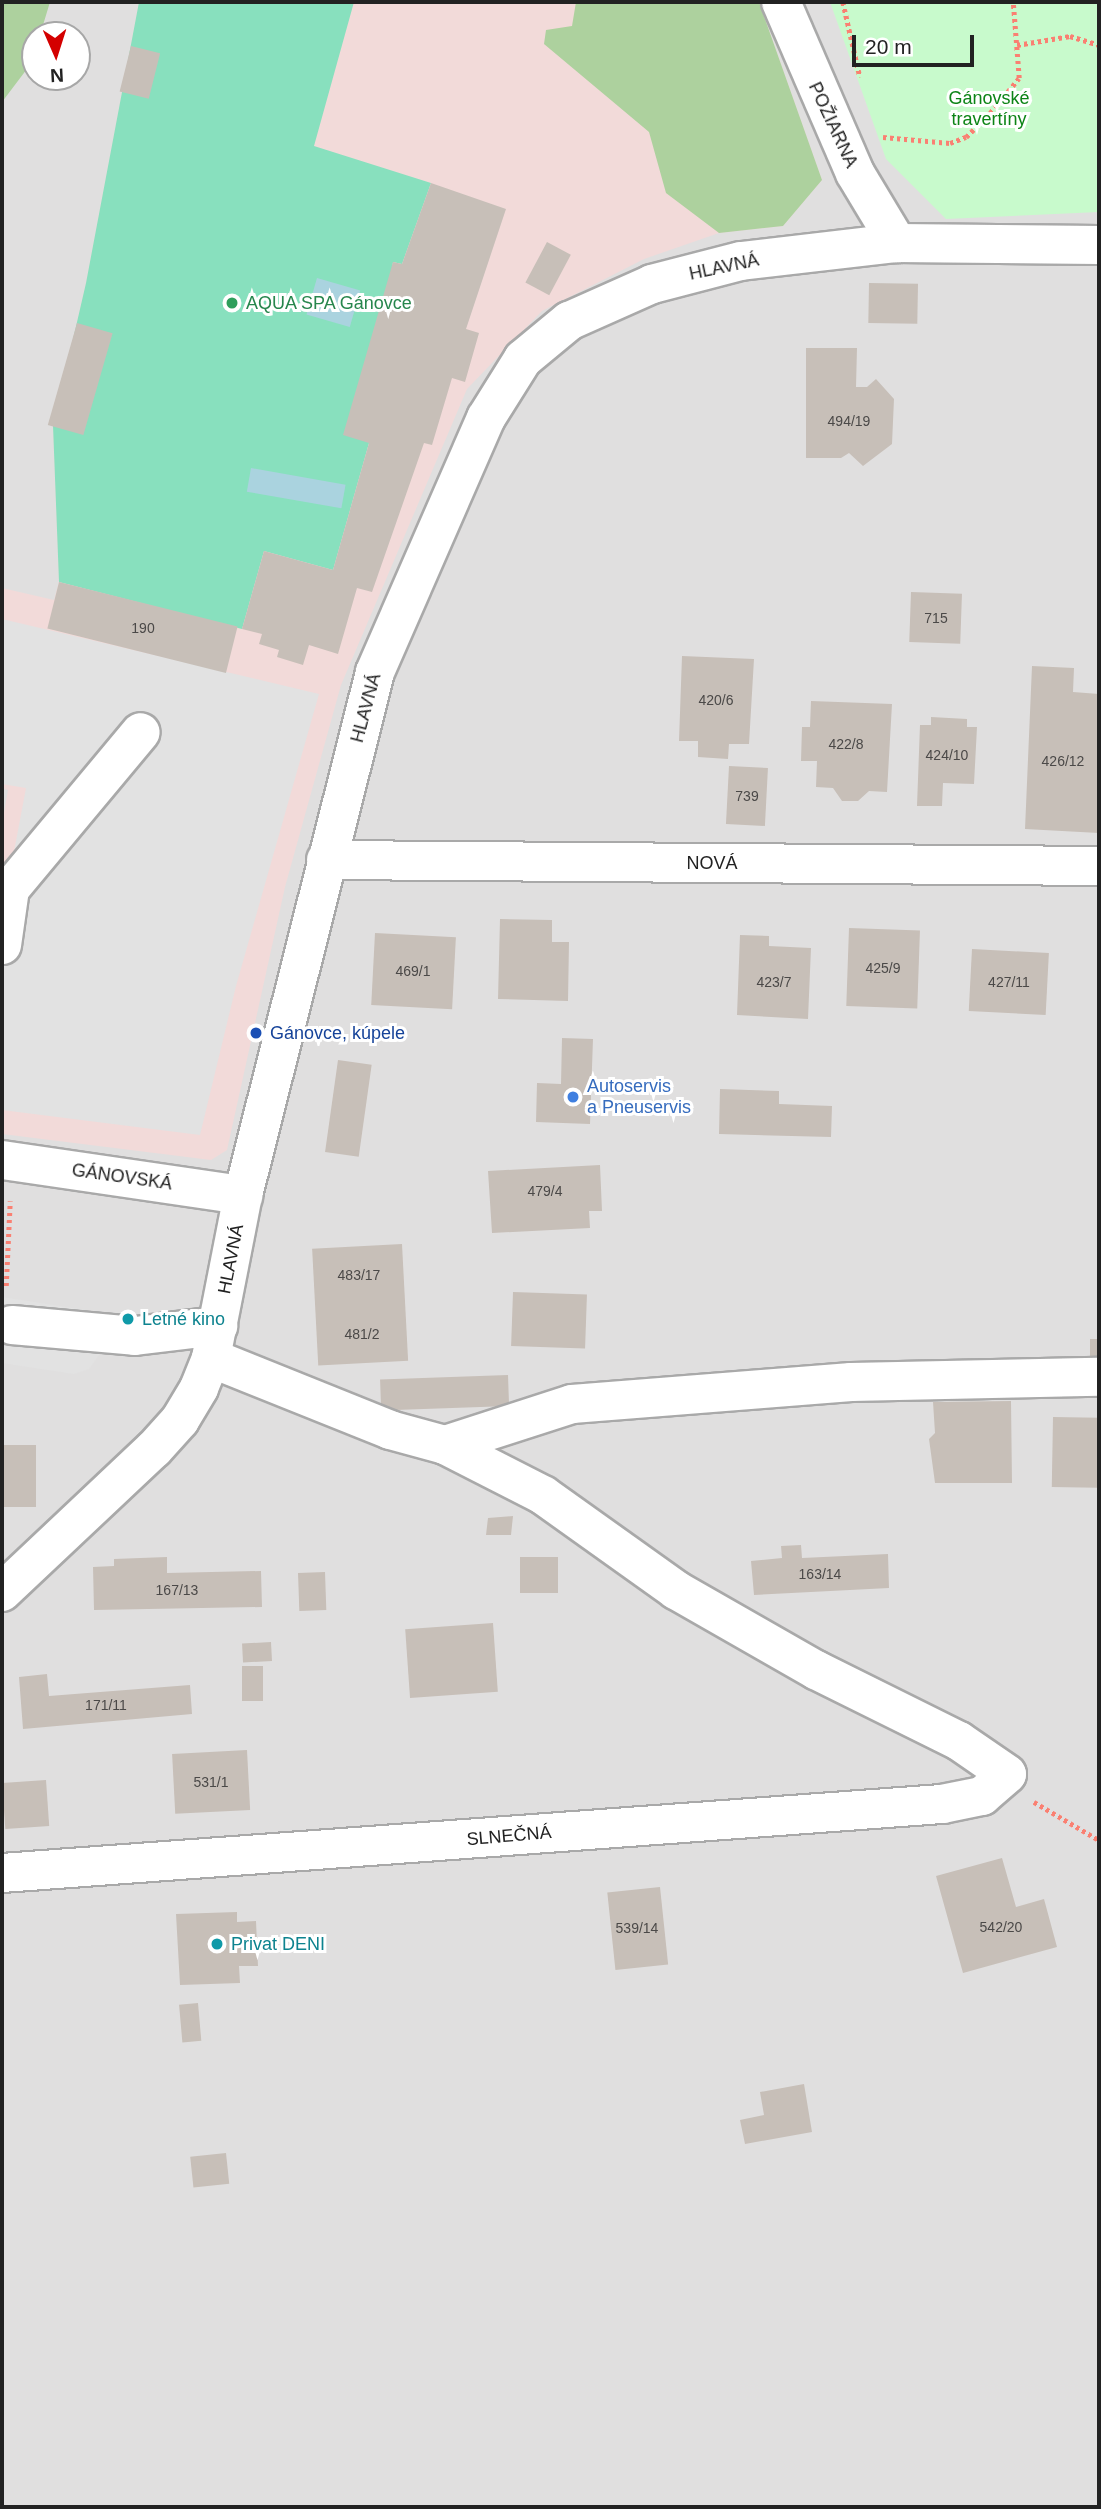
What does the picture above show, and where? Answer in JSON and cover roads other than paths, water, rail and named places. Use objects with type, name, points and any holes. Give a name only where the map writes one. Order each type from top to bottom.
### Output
[{"type":"street","name":"POŽIARNA","points":[[781,2],[855,173],[897,243]]},
{"type":"street","name":"HLAVNÁ","points":[[2,1592],[163,1440],[199,1388],[214,1342],[243,1195],[375,673],[486,418],[523,359],[569,321],[652,284],[741,261],[897,243],[1099,245]]},
{"type":"street","points":[[2,946],[10,888],[141,732]]},
{"type":"street","name":"NOVÁ","points":[[326,860],[1099,866]]},
{"type":"street","name":"GÁNOVSKÁ","points":[[7,1161],[243,1195]]},
{"type":"street","points":[[9,1312],[135,1336],[214,1342],[390,1430],[445,1445],[572,1404],[851,1382],[1099,1377]]},
{"type":"street","name":"SLNEČNÁ","points":[[2,1873],[942,1804],[982,1796],[1007,1774],[960,1741],[816,1670],[676,1591],[543,1495],[445,1445]]},
{"type":"water","points":[[317,278],[360,290],[350,327],[307,315]]},
{"type":"water","points":[[251,468],[346,485],[341,508],[247,492]]},
{"type":"place","name":"AQUA SPA Gánovce","points":[[232,303]]},
{"type":"place","name":"Gánovce, kúpele","points":[[256,1033]]},
{"type":"place","name":"Autoservis a Pneuservis","points":[[573,1097]]},
{"type":"place","name":"Letné kino","points":[[128,1319]]},
{"type":"place","name":"Privat DENI","points":[[217,1944]]},
{"type":"park label","name":"Gánovské travertíny","points":[[989,109]]}]
